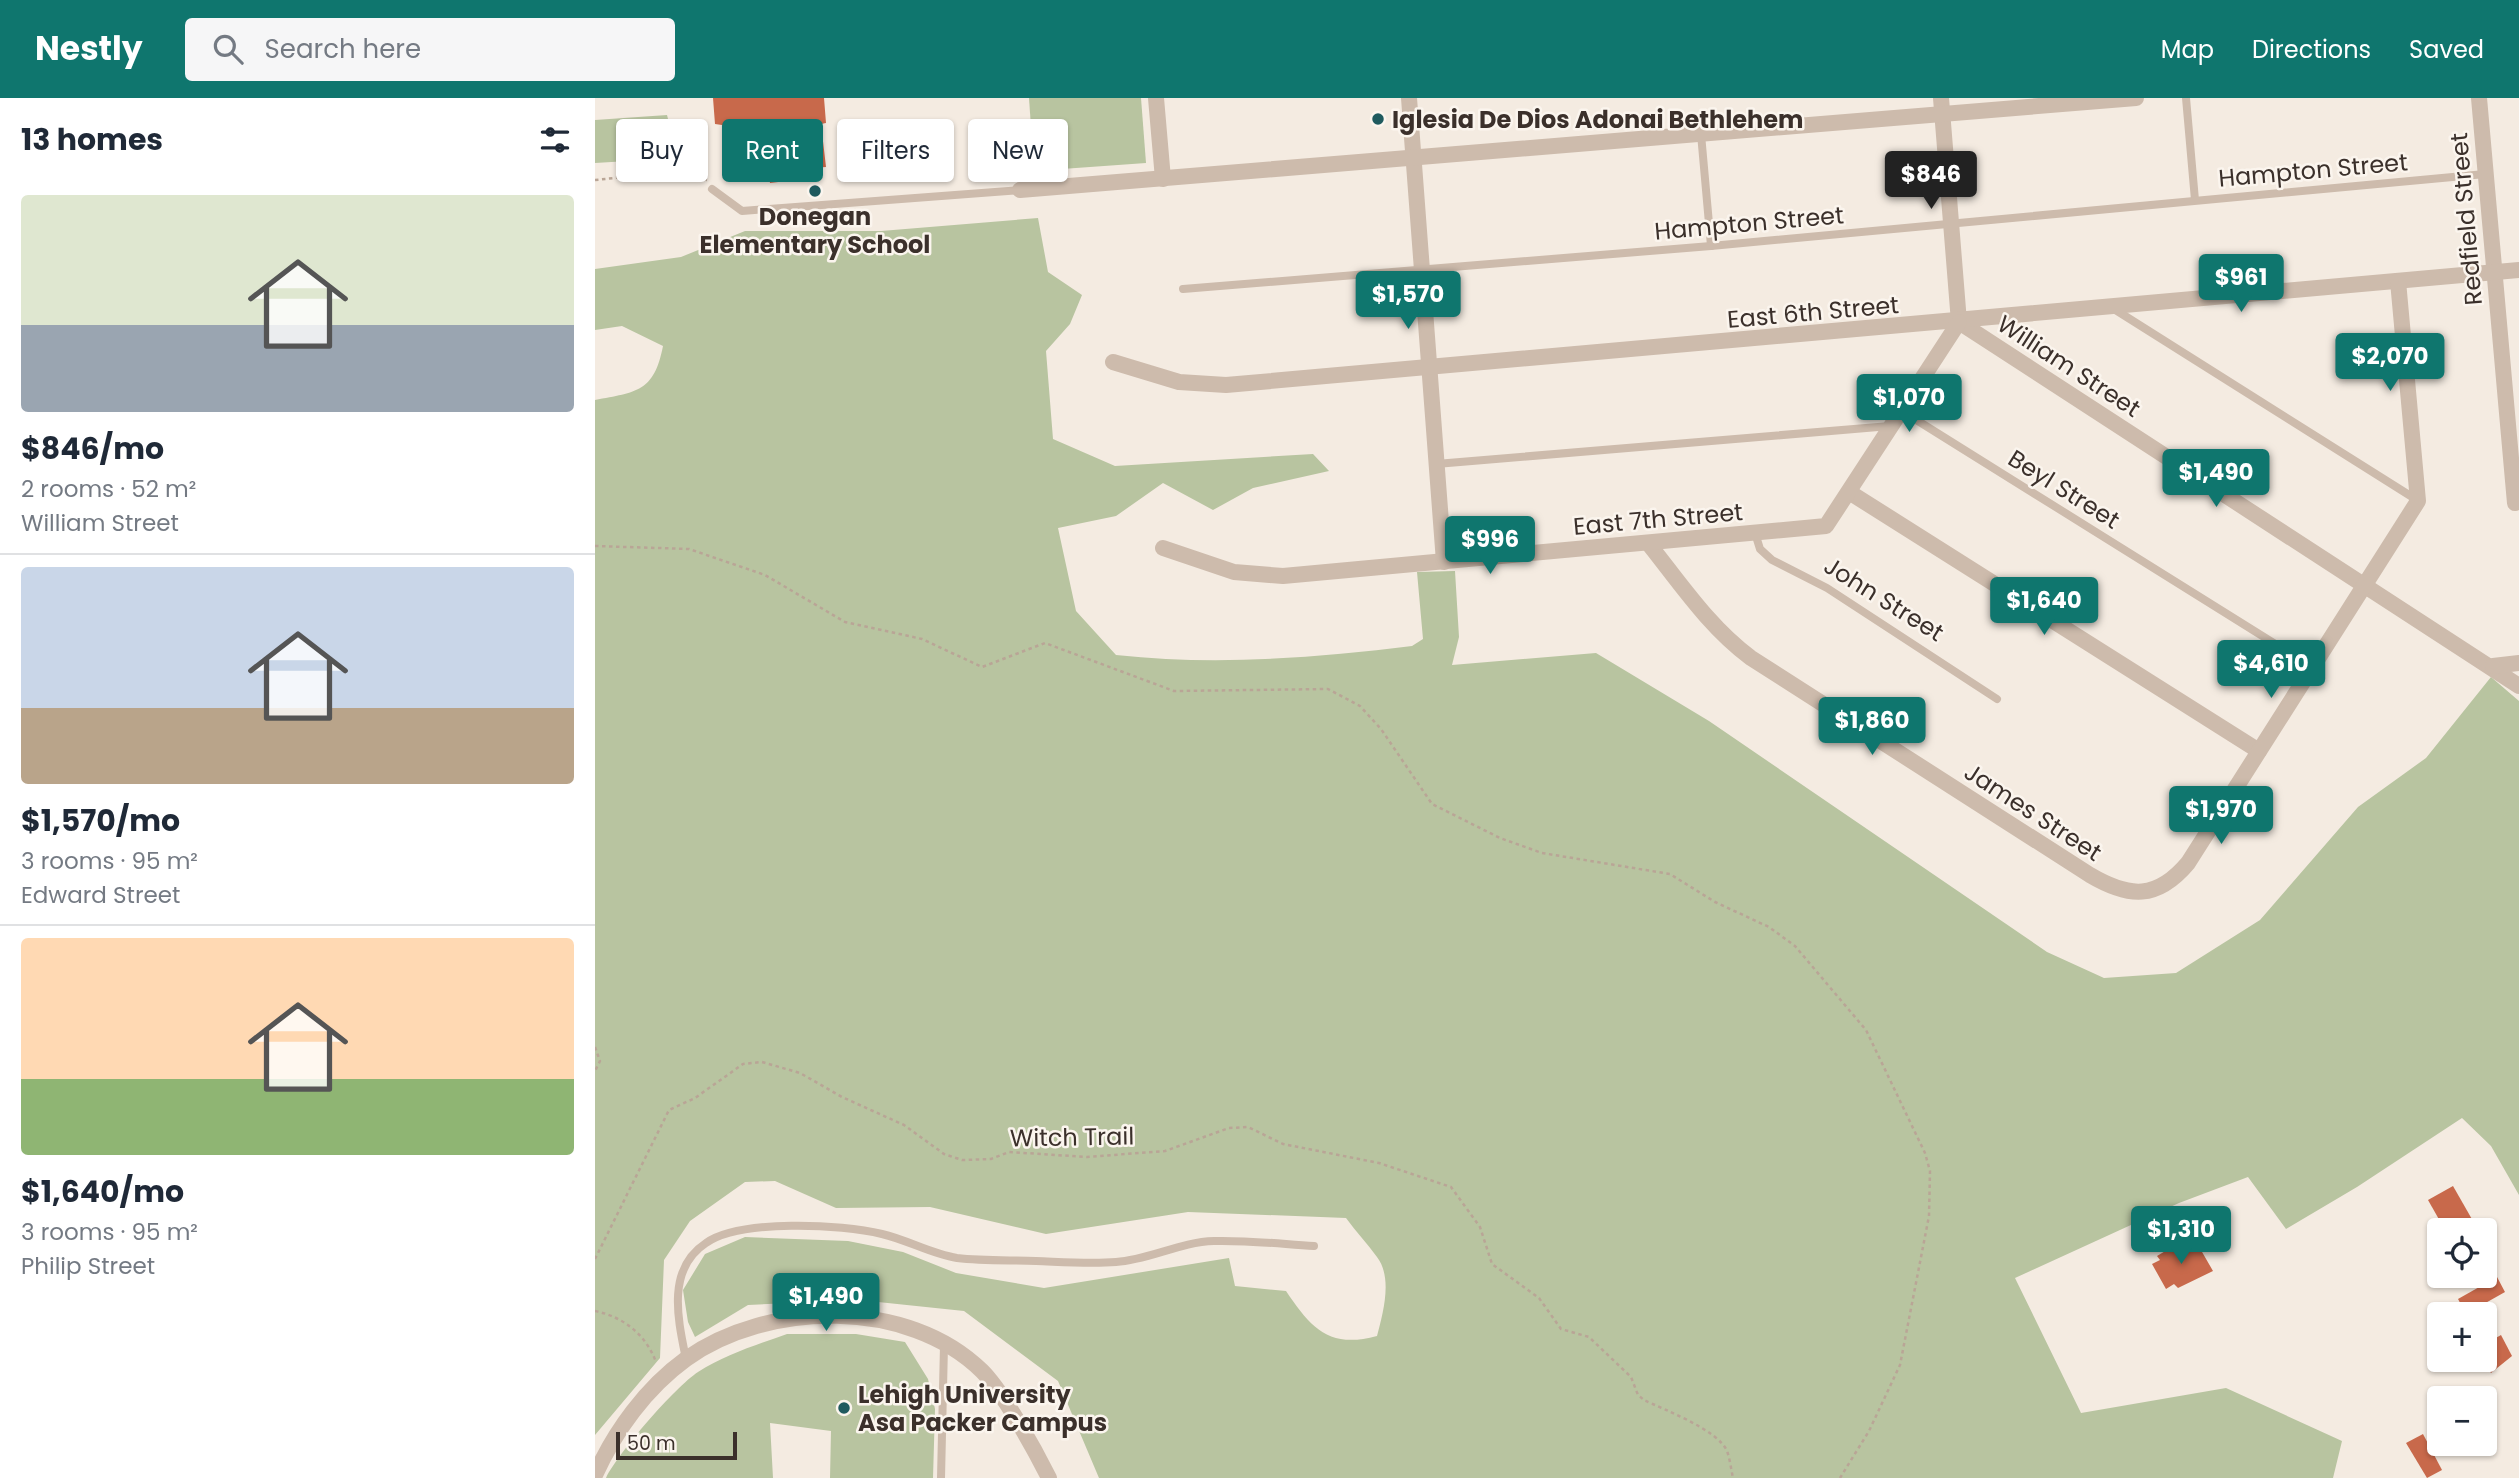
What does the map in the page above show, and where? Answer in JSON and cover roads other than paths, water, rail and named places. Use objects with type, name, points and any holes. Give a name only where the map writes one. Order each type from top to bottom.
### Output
[{"type":"street","points":[[1156,98],[1164,179]]},
{"type":"street","points":[[1409,98],[1444,562]]},
{"type":"street","points":[[1020,190],[1701,134],[1941,106],[2136,98]]},
{"type":"street","name":"Redfield Street","points":[[2479,98],[2493,272],[2515,468],[2515,503]]},
{"type":"street","name":"William Street","points":[[1941,106],[1959,322],[2519,685]]},
{"type":"street","name":"East 6th Street","points":[[1113,362],[1170,380],[1211,386],[1959,322],[2519,270]]},
{"type":"street","points":[[1849,492],[2259,751],[2418,501],[2398,281]]},
{"type":"street","name":"John Street","points":[[1826,526],[1959,322]]},
{"type":"street","name":"East 7th Street","points":[[1163,548],[1234,572],[1266,576],[1826,526]]},
{"type":"street","name":"James Street","points":[[1648,543],[1702,611],[1751,658],[2114,888],[2144,892],[2170,881],[2188,863],[2259,751]]},
{"type":"street","points":[[2493,666],[2519,663]]},
{"type":"street","points":[[595,1475],[607,1448],[637,1405],[686,1359],[734,1335],[776,1321],[829,1314],[901,1326],[944,1343],[982,1371],[1035,1449],[1049,1478]]},
{"type":"lane","points":[[2186,98],[2195,200]]},
{"type":"lane","points":[[1701,134],[1711,246]]},
{"type":"lane","name":"Hampton Street","points":[[1183,289],[1711,246],[2485,174]]},
{"type":"lane","points":[[712,185],[742,211],[1020,190]]},
{"type":"lane","points":[[2111,308],[2418,501]]},
{"type":"lane","name":"Beyl Street","points":[[1902,411],[2313,667]]},
{"type":"lane","points":[[1436,464],[1893,425]]},
{"type":"lane","name":"John Street","points":[[1755,533],[1760,549],[1772,560],[1827,588],[1997,699]]},
{"type":"lane","points":[[686,1359],[677,1297],[680,1276],[690,1256],[704,1244],[722,1233],[747,1227],[879,1233],[957,1258],[1115,1262],[1212,1241],[1314,1246]]},
{"type":"lane","points":[[941,1478],[944,1343]]},
{"type":"place","name":"Iglesia De Dios Adonai Bethlehem","points":[[1378,119]]},
{"type":"place","name":"Donegan Elementary School","points":[[815,191]]},
{"type":"place","name":"Lehigh University Asa Packer Campus","points":[[844,1408]]}]
